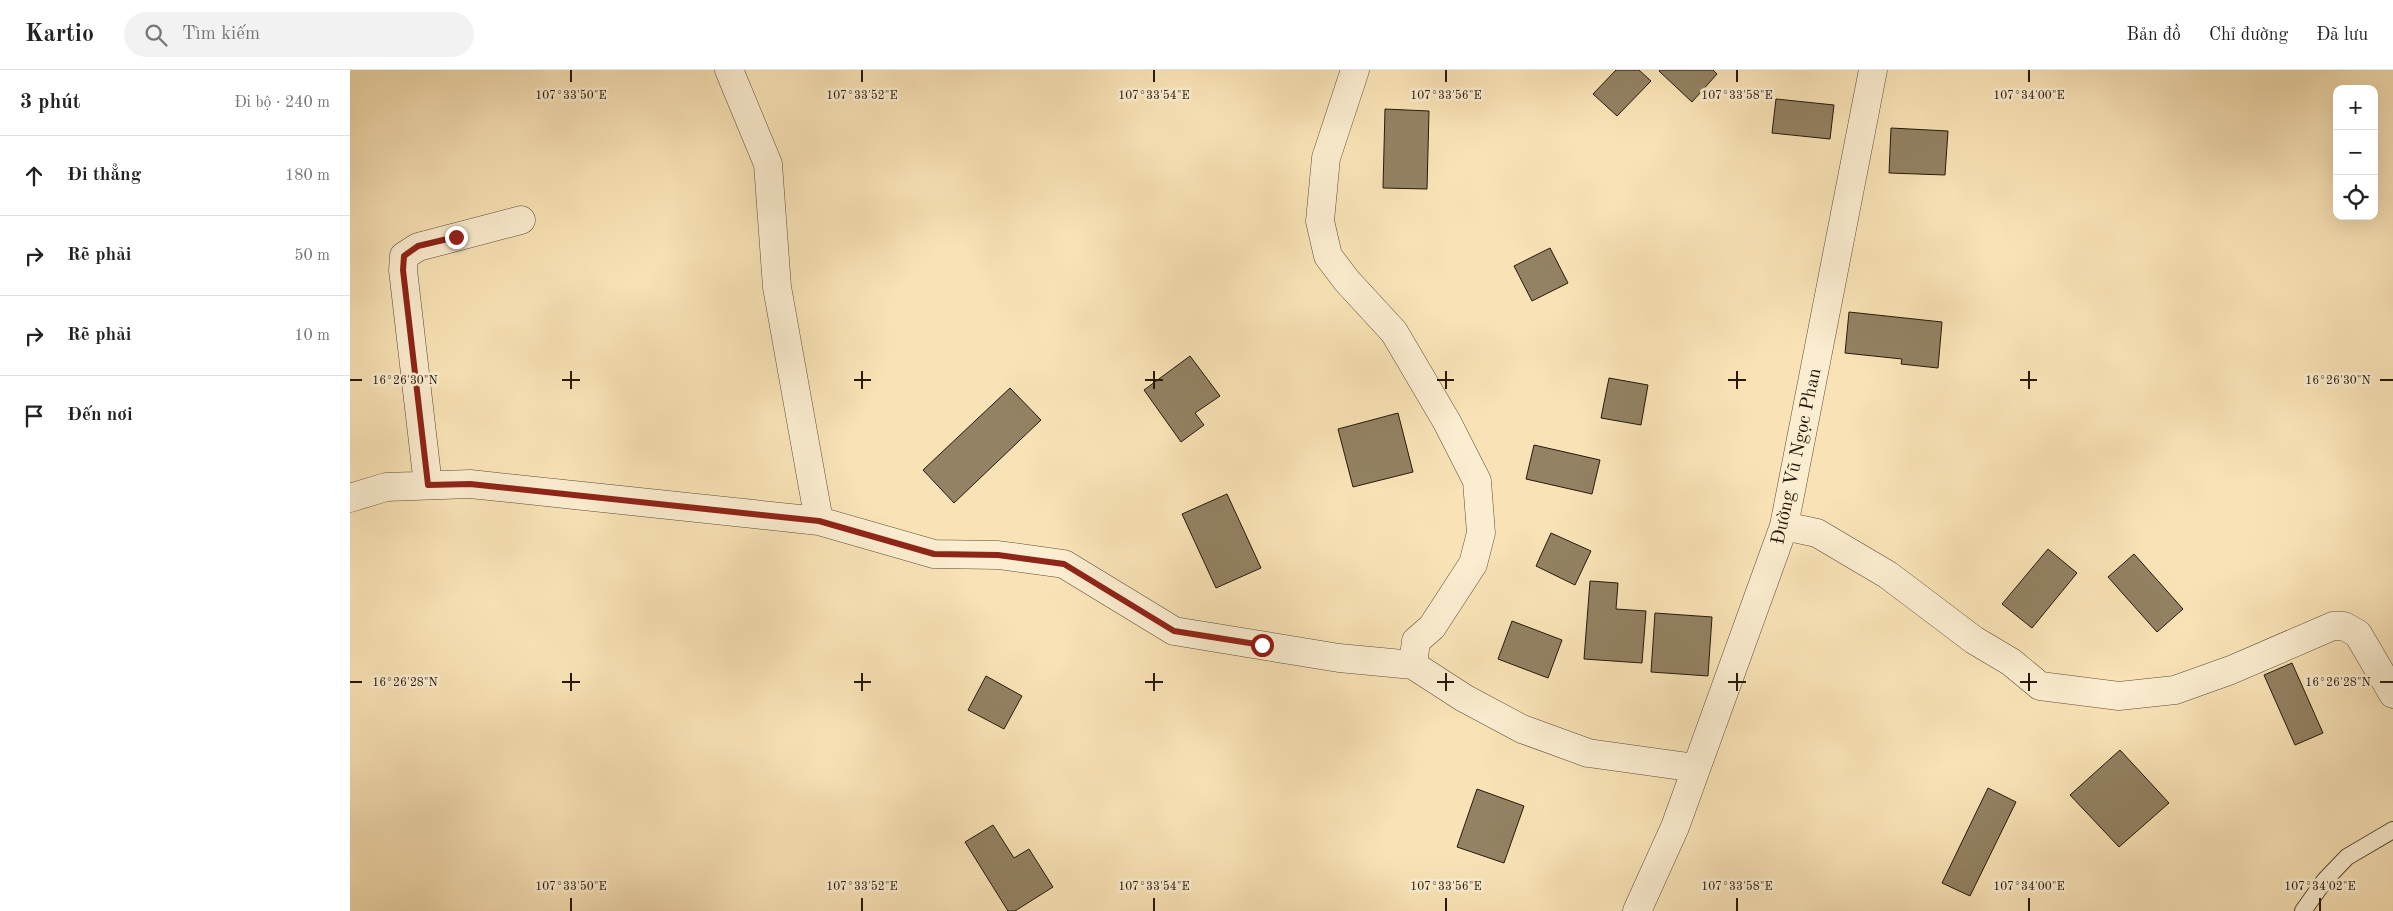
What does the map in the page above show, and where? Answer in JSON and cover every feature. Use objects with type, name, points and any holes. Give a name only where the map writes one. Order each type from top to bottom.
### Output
[{"type":"street","points":[[730,70],[768,164],[777,287],[819,521]]},
{"type":"street","points":[[1355,70],[1326,158],[1320,222],[1328,256],[1347,281],[1394,332],[1447,422],[1477,482],[1481,533],[1473,564],[1432,627],[1416,641],[1413,665]]},
{"type":"street","name":"Đường Vũ Ngọc Phan","points":[[1637,911],[1675,827],[1784,526],[1872,70]]},
{"type":"street","points":[[428,485],[403,270],[404,256],[418,246],[521,220]]},
{"type":"street","points":[[350,498],[386,487],[470,484],[819,521],[934,554],[998,555],[1064,564],[1174,631],[1339,658],[1413,665],[1464,698],[1522,729],[1588,753],[1696,768]]},
{"type":"street","points":[[1784,526],[1817,533],[1888,575],[1974,640],[2010,662],[2040,686],[2119,696],[2175,690],[2232,670],[2333,626],[2344,626],[2358,634],[2393,694]]},
{"type":"lane","points":[[2303,911],[2325,880],[2348,857],[2393,830]]},
{"type":"building","points":[[1616,70],[1639,70],[1651,81],[1617,116],[1593,94]]},
{"type":"building","points":[[1660,70],[1713,70],[1717,74],[1692,102]]},
{"type":"building","points":[[1776,99],[1834,105],[1830,139],[1772,133]]},
{"type":"building","points":[[1385,109],[1429,111],[1427,189],[1383,188]]},
{"type":"building","points":[[1891,128],[1948,131],[1945,175],[1889,173]]},
{"type":"building","points":[[1550,248],[1568,283],[1532,301],[1514,266]]},
{"type":"building","points":[[1849,312],[1942,322],[1938,368],[1901,364],[1902,359],[1845,353]]},
{"type":"building","points":[[1190,356],[1220,396],[1195,413],[1204,425],[1181,442],[1144,390]]},
{"type":"building","points":[[1609,378],[1648,385],[1641,425],[1601,418]]},
{"type":"building","points":[[1010,388],[1041,420],[954,503],[923,470]]},
{"type":"building","points":[[1398,413],[1413,472],[1353,487],[1338,429]]},
{"type":"building","points":[[1534,445],[1600,460],[1592,494],[1526,479]]},
{"type":"building","points":[[1227,494],[1261,568],[1216,588],[1182,514]]},
{"type":"building","points":[[1551,533],[1591,551],[1575,585],[1536,566]]},
{"type":"building","points":[[2048,549],[2077,573],[2032,628],[2002,604]]},
{"type":"building","points":[[2134,554],[2183,609],[2157,632],[2108,577]]},
{"type":"building","points":[[1590,581],[1618,583],[1616,609],[1646,611],[1642,663],[1584,659]]},
{"type":"building","points":[[1655,613],[1712,617],[1708,676],[1651,672]]},
{"type":"building","points":[[1512,621],[1562,640],[1548,678],[1498,659]]},
{"type":"building","points":[[2292,663],[2323,733],[2295,745],[2264,675]]},
{"type":"building","points":[[986,676],[1022,696],[1004,729],[968,710]]},
{"type":"building","points":[[2120,750],[2169,803],[2119,847],[2070,795]]},
{"type":"building","points":[[1988,788],[2016,802],[1970,896],[1942,883]]},
{"type":"building","points":[[1477,789],[1524,806],[1504,863],[1457,847]]},
{"type":"building","points":[[993,825],[1014,858],[1029,849],[1053,887],[1015,911],[1008,911],[965,842]]},
{"type":"route","points":[[456,237],[418,246],[404,256],[403,270],[428,485],[470,484],[819,521],[934,554],[998,555],[1064,564],[1174,631],[1262,645]]}]
